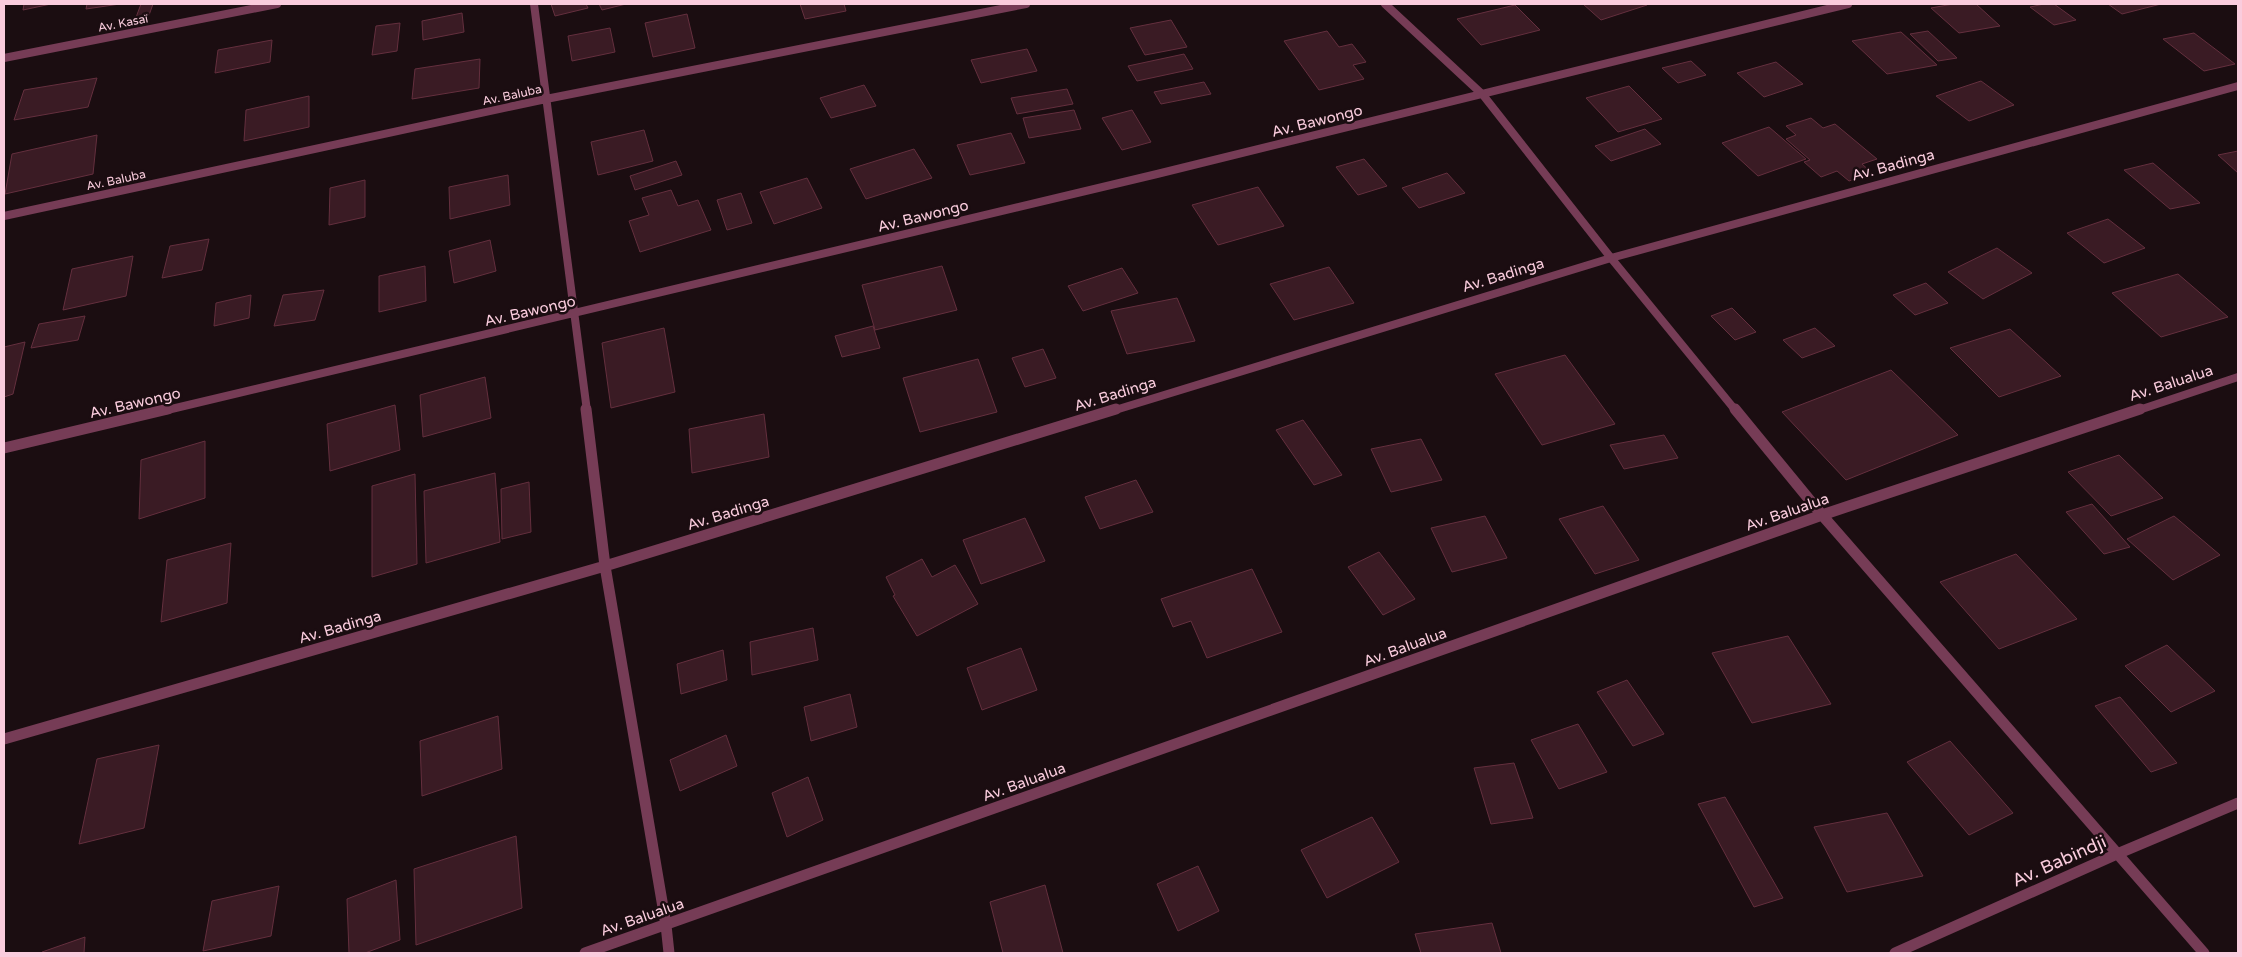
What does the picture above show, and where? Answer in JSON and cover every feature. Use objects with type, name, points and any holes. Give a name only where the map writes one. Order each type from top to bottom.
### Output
[{"type":"street","name":"Av. Kasaï","points":[[4,58],[277,4]]},
{"type":"street","points":[[534,4],[575,314],[605,566],[666,925],[669,953]]},
{"type":"street","name":"Av. Baluba","points":[[4,216],[546,99],[1026,4]]},
{"type":"street","points":[[1385,4],[1483,95],[1611,258],[1822,515],[2204,953]]},
{"type":"street","name":"Av. Bawongo","points":[[4,448],[575,314],[1483,95],[1848,4]]},
{"type":"street","name":"Av. Badinga","points":[[4,739],[605,566],[1611,258],[2238,86]]},
{"type":"street","name":"Av. Balualua","points":[[585,953],[1822,515],[2238,376]]},
{"type":"street","name":"Av. Babindji","points":[[1895,953],[2117,854],[2238,803]]},
{"type":"building","points":[[24,4],[51,4],[23,10]]},
{"type":"building","points":[[87,4],[120,4],[86,9]]},
{"type":"building","points":[[141,4],[153,4],[148,18],[135,20]]},
{"type":"building","points":[[551,4],[586,4],[588,8],[555,16]]},
{"type":"building","points":[[599,4],[626,4],[602,10]]},
{"type":"building","points":[[800,4],[844,4],[846,11],[805,19]]},
{"type":"building","points":[[1583,4],[1645,4],[1647,5],[1601,20]]},
{"type":"building","points":[[1953,4],[1976,4],[2000,26],[1959,33],[1931,8]]},
{"type":"building","points":[[2054,4],[2076,20],[2054,25],[2030,7]]},
{"type":"building","points":[[2108,4],[2161,4],[2122,14]]},
{"type":"building","points":[[1515,5],[1540,30],[1481,45],[1457,19]]},
{"type":"building","points":[[462,13],[464,32],[423,40],[422,21]]},
{"type":"building","points":[[687,14],[695,48],[653,57],[645,23]]},
{"type":"building","points":[[1171,20],[1187,47],[1145,55],[1130,28]]},
{"type":"building","points":[[400,23],[397,51],[372,55],[376,26]]},
{"type":"building","points":[[610,28],[615,52],[572,61],[568,36]]},
{"type":"building","points":[[1327,31],[1339,47],[1352,44],[1366,62],[1353,65],[1364,79],[1319,90],[1284,41]]},
{"type":"building","points":[[1928,31],[1957,58],[1938,61],[1910,34]]},
{"type":"building","points":[[1901,32],[1937,65],[1887,74],[1852,41]]},
{"type":"building","points":[[2194,33],[2235,64],[2204,71],[2163,39]]},
{"type":"building","points":[[272,40],[270,62],[215,73],[218,50]]},
{"type":"building","points":[[1027,49],[1037,71],[981,83],[971,60]]},
{"type":"building","points":[[1184,54],[1193,69],[1137,81],[1128,66]]},
{"type":"building","points":[[480,59],[479,88],[412,99],[415,69]]},
{"type":"building","points":[[1691,61],[1706,75],[1678,83],[1662,68]]},
{"type":"building","points":[[1776,62],[1803,84],[1764,97],[1737,73]]},
{"type":"building","points":[[97,78],[88,107],[14,120],[24,90]]},
{"type":"building","points":[[1981,81],[2014,105],[1969,121],[1936,96]]},
{"type":"building","points":[[1204,82],[1211,94],[1161,104],[1154,92]]},
{"type":"building","points":[[864,85],[876,106],[831,118],[820,98]]},
{"type":"building","points":[[1629,86],[1662,119],[1618,132],[1586,98]]},
{"type":"building","points":[[1067,89],[1073,104],[1017,114],[1011,98]]},
{"type":"building","points":[[309,96],[309,127],[244,141],[246,110]]},
{"type":"building","points":[[1074,110],[1081,129],[1029,138],[1023,118]]},
{"type":"building","points":[[1132,110],[1151,142],[1122,150],[1102,118]]},
{"type":"building","points":[[1811,118],[1823,128],[1835,124],[1877,159],[1862,164],[1872,173],[1849,181],[1837,171],[1821,177],[1804,162],[1810,160],[1786,139],[1796,135],[1786,126]]},
{"type":"building","points":[[1769,127],[1806,159],[1758,176],[1722,143]]},
{"type":"building","points":[[1645,129],[1661,144],[1611,161],[1595,146]]},
{"type":"building","points":[[644,130],[653,161],[598,175],[591,142]]},
{"type":"building","points":[[1011,133],[1025,163],[970,175],[957,145]]},
{"type":"building","points":[[97,135],[93,174],[5,194],[12,154]]},
{"type":"building","points":[[914,149],[932,178],[866,199],[850,169]]},
{"type":"building","points":[[2238,151],[2238,173],[2218,155]]},
{"type":"building","points":[[1364,159],[1387,186],[1358,195],[1336,167]]},
{"type":"building","points":[[676,161],[682,175],[635,190],[630,176]]},
{"type":"building","points":[[2153,163],[2200,203],[2170,209],[2124,170]]},
{"type":"building","points":[[1447,173],[1465,193],[1419,208],[1402,188]]},
{"type":"building","points":[[508,175],[510,205],[450,219],[449,187]]},
{"type":"building","points":[[807,178],[822,208],[774,224],[760,192]]},
{"type":"building","points":[[365,180],[365,217],[329,225],[330,188]]},
{"type":"building","points":[[1258,187],[1284,226],[1218,245],[1192,205]]},
{"type":"building","points":[[671,190],[678,206],[698,200],[711,230],[640,252],[629,221],[649,215],[642,198]]},
{"type":"building","points":[[741,193],[752,223],[727,230],[717,200]]},
{"type":"building","points":[[2108,219],[2145,248],[2104,263],[2067,233]]},
{"type":"building","points":[[209,239],[202,270],[162,278],[170,246]]},
{"type":"building","points":[[490,240],[496,271],[454,283],[449,251]]},
{"type":"building","points":[[1997,248],[2032,273],[1983,299],[1948,272]]},
{"type":"building","points":[[133,256],[126,296],[63,310],[72,269]]},
{"type":"building","points":[[425,266],[426,301],[379,312],[379,276]]},
{"type":"building","points":[[942,266],[957,310],[875,330],[862,285]]},
{"type":"building","points":[[1329,267],[1354,303],[1294,320],[1270,284]]},
{"type":"building","points":[[1122,268],[1138,293],[1083,311],[1068,286]]},
{"type":"building","points":[[2178,274],[2228,317],[2161,337],[2112,293]]},
{"type":"building","points":[[1926,283],[1948,303],[1915,315],[1893,295]]},
{"type":"building","points":[[324,290],[315,320],[274,326],[283,295]]},
{"type":"building","points":[[251,295],[249,318],[214,326],[216,303]]},
{"type":"building","points":[[1177,298],[1195,341],[1127,354],[1111,311]]},
{"type":"building","points":[[1732,308],[1756,332],[1735,340],[1711,316]]},
{"type":"building","points":[[85,316],[78,340],[31,348],[39,324]]},
{"type":"building","points":[[873,326],[880,348],[842,357],[835,336]]},
{"type":"building","points":[[664,328],[675,392],[611,408],[602,343]]},
{"type":"building","points":[[1815,328],[1835,346],[1802,358],[1783,340]]},
{"type":"building","points":[[2010,329],[2061,376],[1999,397],[1950,348]]},
{"type":"building","points":[[25,342],[13,394],[4,397],[4,347]]},
{"type":"building","points":[[1043,349],[1056,378],[1025,387],[1012,358]]},
{"type":"building","points":[[1565,355],[1615,424],[1542,445],[1495,374]]},
{"type":"building","points":[[978,359],[997,412],[920,432],[903,378]]},
{"type":"building","points":[[1891,370],[1958,435],[1846,480],[1782,412]]},
{"type":"building","points":[[485,377],[491,418],[423,437],[420,395]]},
{"type":"building","points":[[395,405],[400,450],[330,471],[327,424]]},
{"type":"building","points":[[764,414],[769,457],[692,473],[689,429]]},
{"type":"building","points":[[1303,420],[1342,475],[1314,485],[1276,430]]},
{"type":"building","points":[[1664,435],[1678,458],[1624,469],[1610,445]]},
{"type":"building","points":[[1421,439],[1442,480],[1391,492],[1371,449]]},
{"type":"building","points":[[205,441],[205,498],[139,519],[141,460]]},
{"type":"building","points":[[2119,455],[2163,498],[2111,516],[2068,472]]},
{"type":"building","points":[[495,473],[500,542],[426,563],[424,491]]},
{"type":"building","points":[[415,474],[417,564],[372,577],[372,486]]},
{"type":"building","points":[[1136,480],[1153,512],[1100,529],[1085,497]]},
{"type":"building","points":[[529,482],[531,532],[502,539],[501,489]]},
{"type":"building","points":[[2092,504],[2130,547],[2104,554],[2066,512]]},
{"type":"building","points":[[1603,506],[1639,560],[1595,574],[1559,519]]},
{"type":"building","points":[[1485,516],[1507,558],[1452,572],[1431,528]]},
{"type":"building","points":[[2174,516],[2220,555],[2173,580],[2127,539]]},
{"type":"building","points":[[1025,518],[1045,561],[981,584],[963,540]]},
{"type":"building","points":[[231,543],[227,603],[161,622],[167,560]]},
{"type":"building","points":[[1379,552],[1415,599],[1383,615],[1348,567]]},
{"type":"building","points":[[2016,554],[2077,619],[1999,649],[1940,582]]},
{"type":"building","points":[[922,559],[932,577],[955,565],[978,604],[917,636],[893,596],[895,595],[886,577]]},
{"type":"building","points":[[1252,569],[1282,632],[1207,658],[1191,621],[1173,627],[1161,599]]},
{"type":"building","points":[[813,628],[818,660],[752,675],[750,642]]},
{"type":"building","points":[[1788,636],[1831,704],[1752,723],[1712,653]]},
{"type":"building","points":[[2167,645],[2215,691],[2171,712],[2125,666]]},
{"type":"building","points":[[1021,648],[1037,690],[982,710],[967,668]]},
{"type":"building","points":[[723,650],[727,680],[681,694],[677,664]]},
{"type":"building","points":[[1627,680],[1664,734],[1633,746],[1597,692]]},
{"type":"building","points":[[850,694],[857,727],[811,741],[804,707]]},
{"type":"building","points":[[2120,697],[2177,763],[2151,772],[2095,706]]},
{"type":"building","points":[[498,716],[502,769],[422,796],[420,741]]},
{"type":"building","points":[[1578,724],[1607,772],[1559,789],[1531,740]]},
{"type":"building","points":[[726,735],[737,766],[680,791],[670,760]]},
{"type":"building","points":[[1950,741],[2013,813],[1969,835],[1907,762]]},
{"type":"building","points":[[159,745],[144,828],[79,844],[97,759]]},
{"type":"building","points":[[1514,763],[1533,818],[1491,824],[1474,768]]},
{"type":"building","points":[[808,777],[823,820],[787,837],[772,793]]},
{"type":"building","points":[[1725,797],[1783,898],[1754,907],[1698,804]]},
{"type":"building","points":[[1887,813],[1923,876],[1847,892],[1814,827]]},
{"type":"building","points":[[1372,817],[1399,862],[1327,898],[1301,850]]},
{"type":"building","points":[[516,836],[522,908],[416,945],[414,869]]},
{"type":"building","points":[[1198,866],[1219,911],[1178,931],[1157,884]]},
{"type":"building","points":[[396,880],[400,940],[365,953],[349,953],[347,899]]},
{"type":"building","points":[[1045,885],[1063,953],[1003,953],[990,902]]},
{"type":"building","points":[[279,886],[271,936],[203,951],[212,901]]},
{"type":"building","points":[[1492,923],[1501,953],[1421,953],[1415,934]]},
{"type":"building","points":[[85,937],[84,953],[41,953],[42,952]]}]
